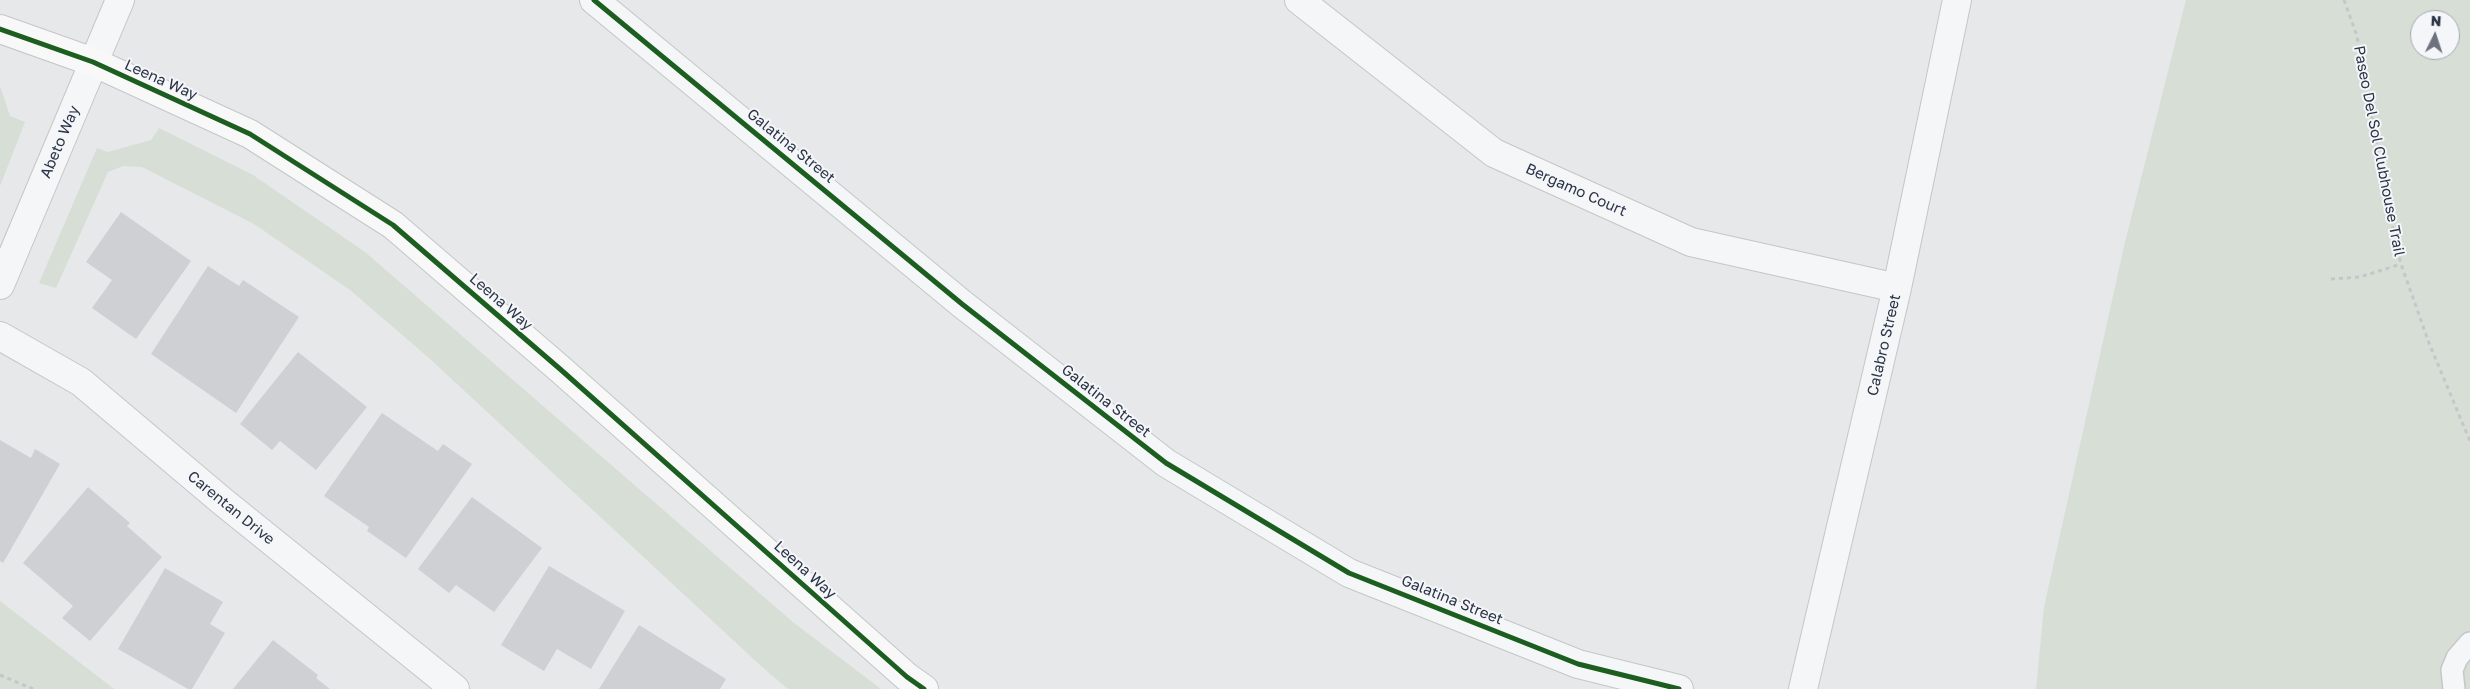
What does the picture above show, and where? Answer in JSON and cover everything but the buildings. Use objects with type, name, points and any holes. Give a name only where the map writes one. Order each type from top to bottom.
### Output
[{"type":"street","name":"Abeto Way","points":[[0,285],[120,0]]},
{"type":"street","name":"Galatina Street","points":[[594,0],[955,297],[1166,463],[1349,573],[1578,664],[1679,689]]},
{"type":"street","name":"Bergamo Court","points":[[1299,0],[1494,153],[1691,242],[1897,288]]},
{"type":"street","name":"Calabro Street","points":[[1802,689],[1897,288],[1957,0]]},
{"type":"street","name":"Leena Way","points":[[0,29],[93,62],[250,134],[393,225],[560,369],[907,677],[924,689]]},
{"type":"street","name":"Carentan Drive","points":[[0,336],[81,382],[222,501],[455,689]]},
{"type":"lane","points":[[2454,689],[2452,670],[2457,658],[2470,643]]},
{"type":"path","points":[[2331,279],[2360,277],[2401,264]]},
{"type":"path","points":[[0,675],[34,689]]},
{"type":"shaded area","points":[[2186,0],[2470,0],[2470,689],[2036,689],[2044,607],[2125,242]]},
{"type":"shaded area","points":[[0,86],[10,116],[25,122],[0,186]]},
{"type":"shaded area","points":[[159,128],[253,175],[365,252],[794,623],[881,689],[788,689],[429,358],[350,290],[254,224],[142,167],[123,166],[108,172],[56,288],[39,283],[97,148],[108,152],[151,140]]},
{"type":"shaded area","points":[[0,601],[114,689],[0,689]]},
{"type":"cycle path","points":[[594,0],[962,304],[1166,463],[1349,573],[1578,664],[1679,689]]},
{"type":"cycle path","points":[[0,29],[93,62],[250,134],[393,225],[560,369],[907,677],[924,689]]}]
